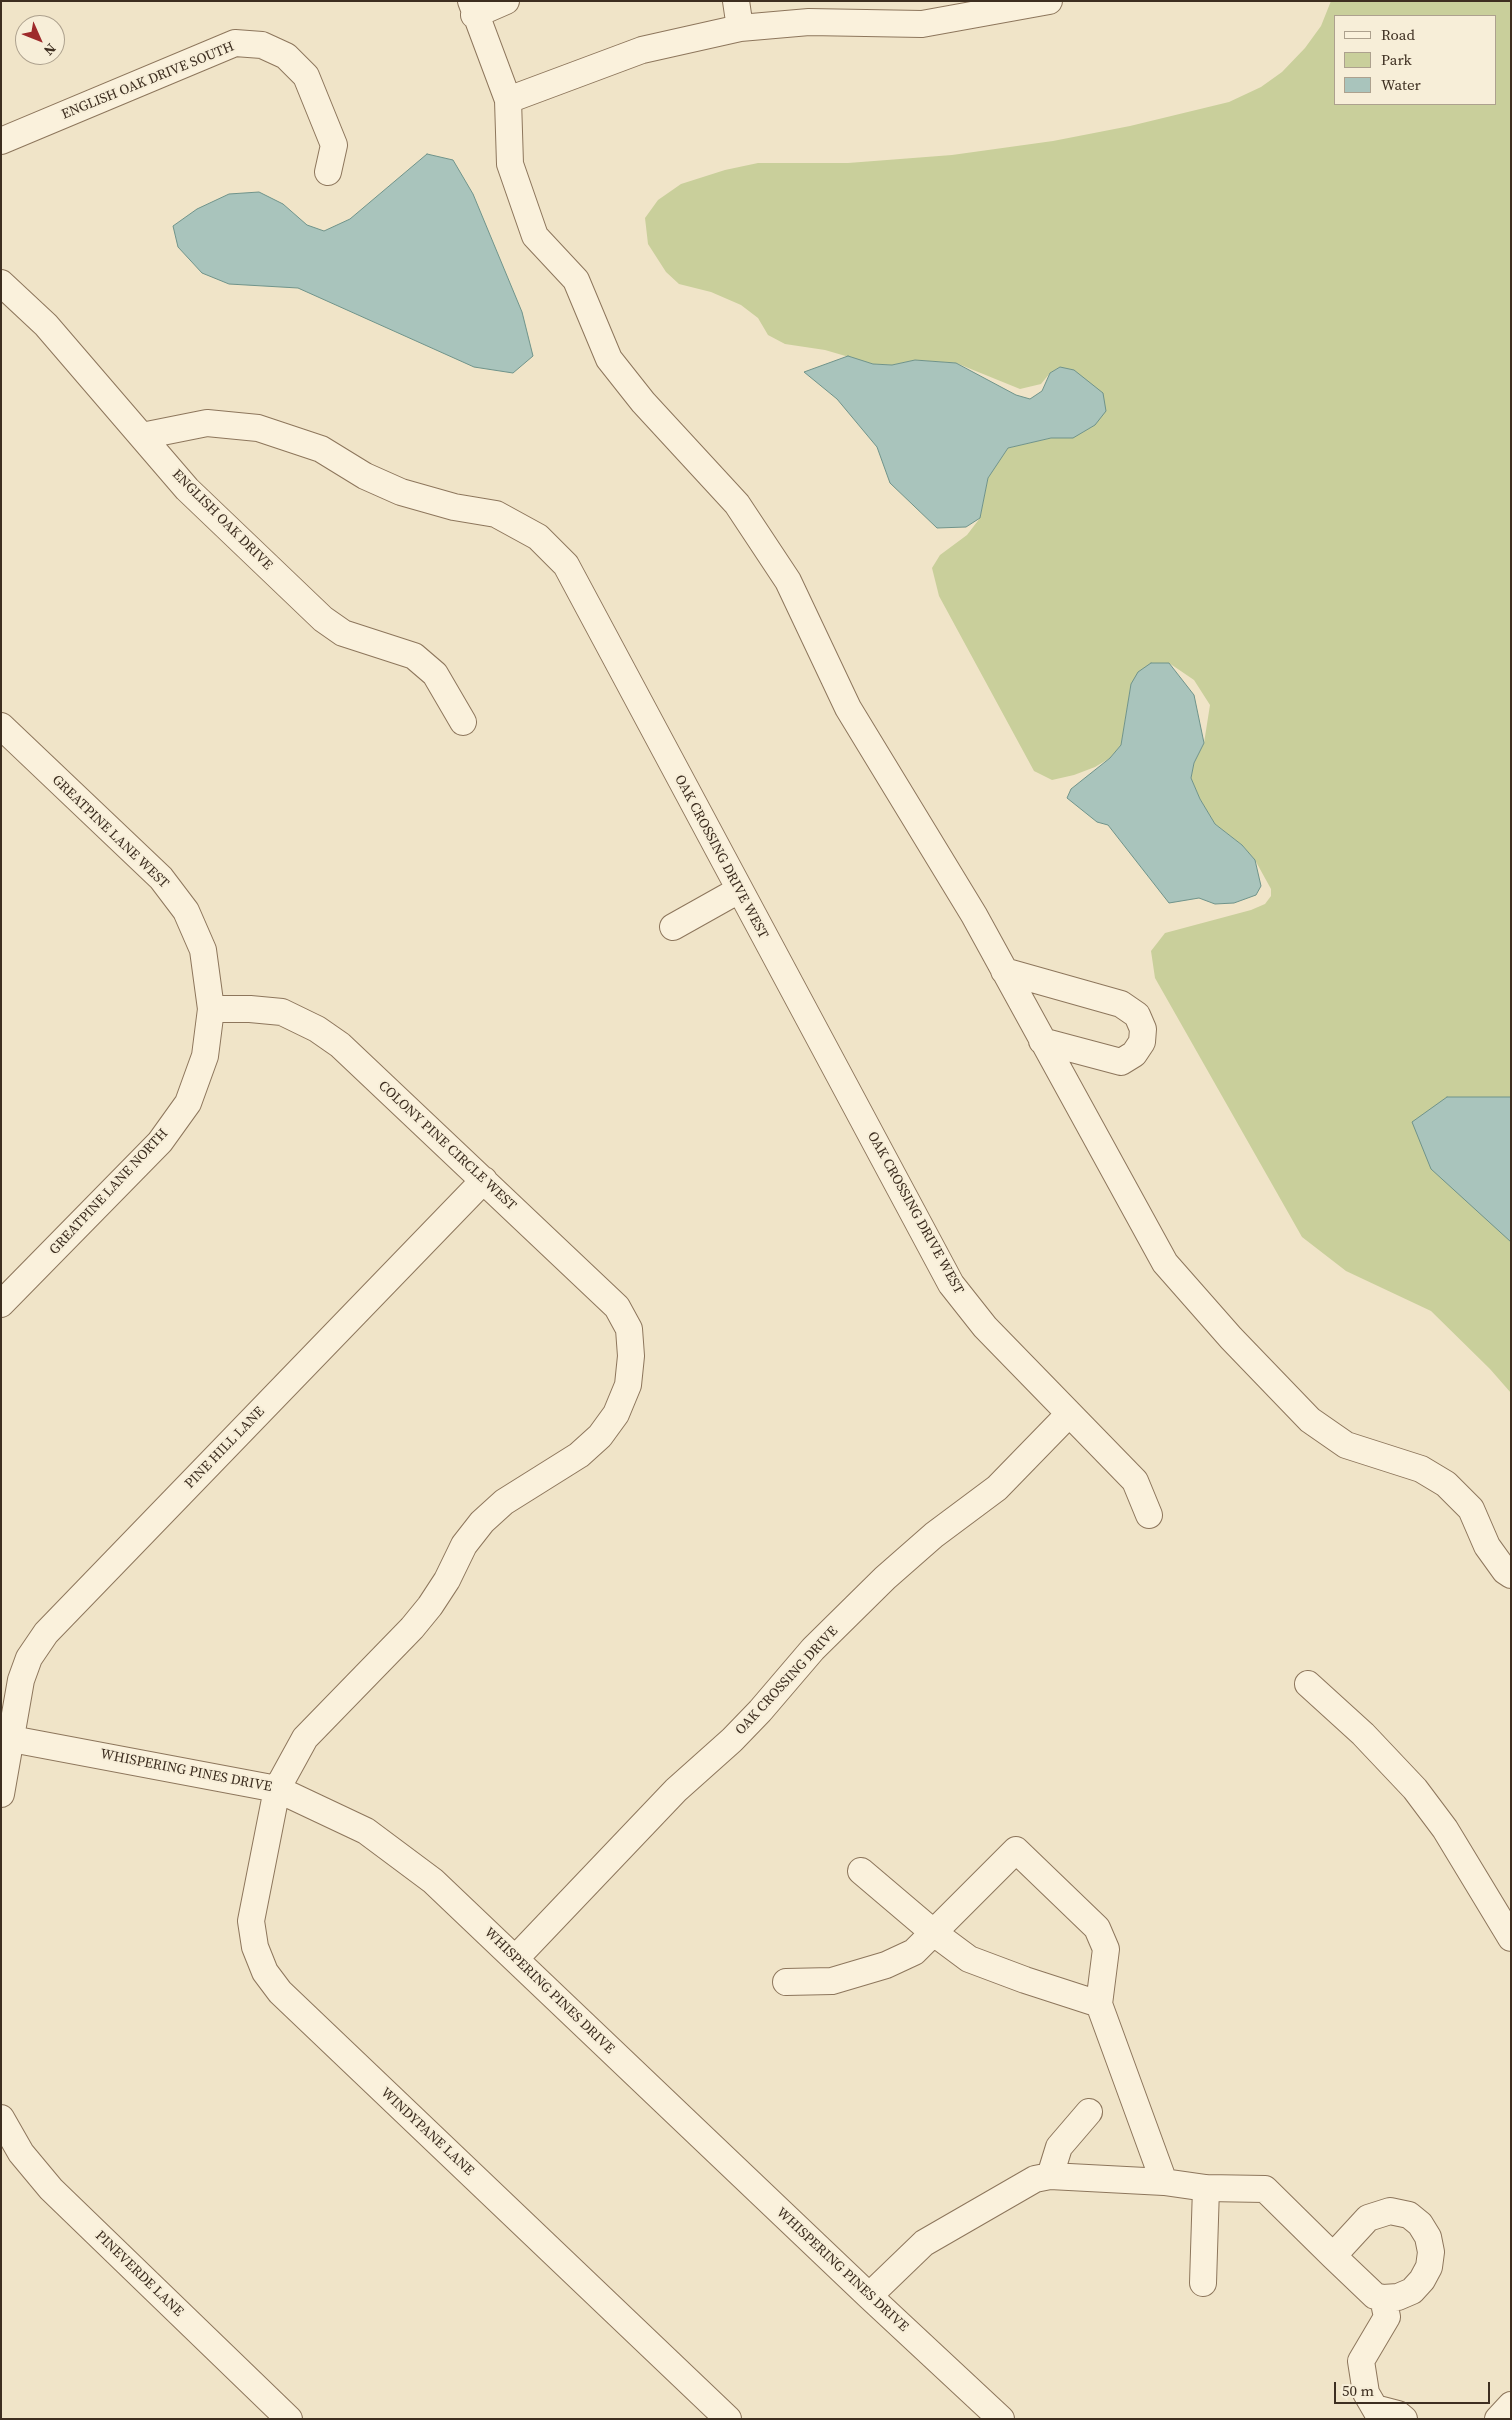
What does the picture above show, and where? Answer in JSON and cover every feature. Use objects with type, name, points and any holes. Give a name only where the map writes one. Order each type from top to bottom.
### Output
[{"type":"street","points":[[506,1],[473,8],[508,100],[510,164],[535,236],[576,280],[609,359],[643,402],[737,504],[788,581],[848,708],[974,915],[1160,1255],[1231,1338],[1310,1420],[1346,1445],[1421,1470],[1446,1484],[1471,1509],[1487,1546],[1505,1571],[1511,1575]]},
{"type":"street","points":[[736,1],[740,28]]},
{"type":"street","points":[[508,100],[642,50],[740,28],[809,22],[876,13],[922,24],[1049,1]]},
{"type":"street","name":"ENGLISH OAK DRIVE SOUTH","points":[[1,141],[235,43],[262,45],[286,56],[306,76],[334,145],[328,172]]},
{"type":"street","name":"ENGLISH OAK DRIVE","points":[[1,283],[46,325],[187,489],[323,619],[343,633],[414,656],[435,674],[463,722]]},
{"type":"street","name":"OAK CROSSING DRIVE WEST","points":[[142,436],[207,423],[258,428],[321,449],[365,476],[400,492],[454,507],[496,514],[538,537],[566,565],[951,1284],[985,1327],[1135,1482],[1149,1515]]},
{"type":"street","name":"GREATPINE LANE WEST","points":[[1,726],[161,878],[186,911],[203,950],[210,1009]]},
{"type":"street","points":[[674,927],[739,890]]},
{"type":"street","points":[[1004,971],[1121,1004],[1137,1015],[1144,1029],[1142,1042],[1134,1054],[1121,1062],[1042,1042]]},
{"type":"street","name":"COLONY PINE CIRCLE WEST","points":[[210,1009],[250,1008],[282,1012],[317,1029],[340,1045],[617,1307],[629,1329],[631,1356],[628,1385],[616,1414],[600,1436],[579,1455],[504,1502],[482,1522],[464,1545],[447,1580],[430,1606],[412,1628],[305,1738],[278,1789]]},
{"type":"street","name":"GREATPINE LANE NORTH","points":[[1,1304],[160,1142],[188,1103],[206,1056],[210,1009]]},
{"type":"street","name":"PINE HILL LANE","points":[[6,1738],[21,1680],[29,1658],[46,1633],[484,1180]]},
{"type":"street","name":"OAK CROSSING DRIVE","points":[[515,1959],[676,1790],[732,1740],[813,1650],[885,1578],[934,1535],[997,1488],[1069,1414]]},
{"type":"street","points":[[1308,1684],[1363,1734],[1415,1789],[1445,1829],[1511,1938]]},
{"type":"street","points":[[1,1794],[6,1738]]},
{"type":"street","name":"WHISPERING PINES DRIVE","points":[[6,1738],[278,1789],[366,1831],[401,1855],[433,1881],[869,2296],[1002,2419]]},
{"type":"street","name":"WINDYPANE LANE","points":[[278,1789],[251,1921],[255,1947],[264,1972],[280,1992],[728,2419]]},
{"type":"street","points":[[786,1982],[832,1981],[886,1965],[914,1952],[1016,1850],[1097,1928],[1106,1949],[1099,2004],[1164,2182]]},
{"type":"street","points":[[861,1871],[934,1933],[969,1959],[1099,2004]]},
{"type":"street","points":[[1050,2176],[1059,2147],[1089,2112]]},
{"type":"street","name":"PINEVERDE LANE","points":[[1,2118],[21,2153],[51,2189],[289,2419]]},
{"type":"street","points":[[869,2296],[924,2243],[1035,2179],[1050,2176],[1164,2182],[1206,2188],[1265,2189],[1333,2256],[1375,2296],[1383,2298],[1398,2297],[1412,2291],[1426,2273],[1431,2252],[1428,2237],[1420,2224],[1409,2215],[1390,2211],[1368,2218],[1333,2256]]},
{"type":"street","points":[[1202,2283],[1206,2188]]},
{"type":"street","points":[[1383,2298],[1387,2317],[1361,2361],[1366,2392],[1378,2413],[1398,2414],[1404,2419]]},
{"type":"street","points":[[1498,2419],[1511,2405]]},
{"type":"green space","points":[[1331,1],[1511,1],[1511,1393],[1490,1369],[1431,1311],[1346,1271],[1302,1237],[1155,978],[1151,951],[1165,933],[1251,910],[1265,904],[1271,896],[1271,889],[1255,860],[1242,845],[1215,824],[1200,799],[1191,778],[1194,763],[1204,743],[1210,705],[1194,680],[1169,663],[1131,684],[1121,745],[1110,758],[1095,767],[1074,775],[1052,780],[1034,771],[939,596],[932,568],[940,555],[967,535],[980,518],[988,478],[1008,448],[1051,438],[1073,437],[1095,425],[1060,367],[1050,373],[1041,384],[1020,389],[956,363],[915,360],[892,365],[873,364],[825,350],[785,344],[768,335],[758,318],[741,305],[711,292],[679,284],[666,272],[648,244],[645,218],[658,200],[681,184],[725,170],[758,163],[848,163],[952,155],[1053,141],[1130,126],[1229,102],[1261,87],[1282,72],[1305,48],[1321,26]]},
{"type":"water","points":[[427,154],[453,160],[473,194],[522,312],[533,356],[513,373],[474,367],[298,288],[229,284],[202,273],[178,247],[173,226],[197,209],[229,194],[259,192],[283,204],[307,225],[324,231],[350,219]]},
{"type":"water","points":[[848,356],[873,364],[892,365],[915,360],[956,363],[1016,395],[1030,399],[1042,391],[1050,373],[1060,367],[1074,370],[1103,393],[1106,411],[1095,425],[1073,438],[1051,438],[1008,448],[988,478],[980,518],[966,527],[937,528],[890,483],[877,447],[837,399],[804,372]]},
{"type":"water","points":[[1151,663],[1169,663],[1194,695],[1204,743],[1194,763],[1191,778],[1200,799],[1215,824],[1242,845],[1255,860],[1261,886],[1256,895],[1234,903],[1215,904],[1199,898],[1169,903],[1108,825],[1097,822],[1067,798],[1071,789],[1110,758],[1121,745],[1131,684],[1138,672]]},
{"type":"water","points":[[1447,1097],[1511,1097],[1511,1242],[1431,1169],[1412,1122]]}]
